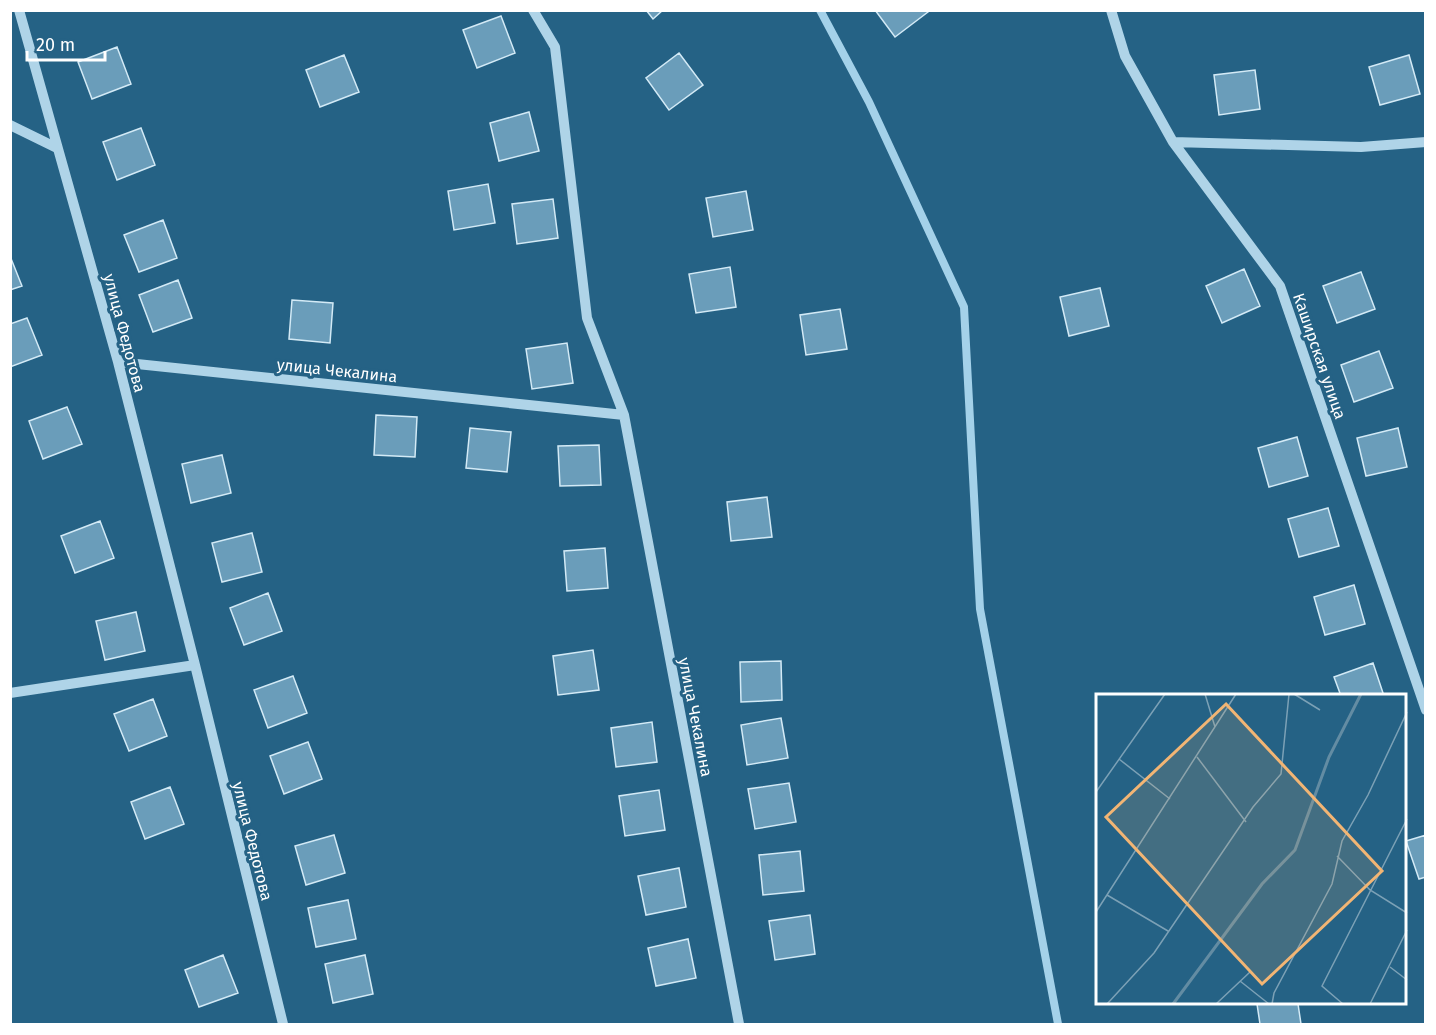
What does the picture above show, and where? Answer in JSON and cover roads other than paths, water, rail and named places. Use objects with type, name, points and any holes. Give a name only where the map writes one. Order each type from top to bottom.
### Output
[{"type":"street","name":"улица Федотова","points":[[19,10],[118,362],[195,664],[282,1024]]},
{"type":"street","name":"улица Чекалина","points":[[533,10],[555,47],[587,318],[624,415],[739,1024]]},
{"type":"street","name":"Каширская улица","points":[[1111,10],[1125,56],[1173,142],[1280,286],[1425,710]]},
{"type":"street","points":[[10,125],[57,148]]},
{"type":"street","points":[[1173,142],[1360,147],[1425,142]]},
{"type":"street","name":"улица Чекалина","points":[[118,362],[624,415]]},
{"type":"street","points":[[10,693],[195,664]]},
{"type":"waterway","points":[[820,10],[869,102],[964,307],[980,609],[1058,1024]]}]
